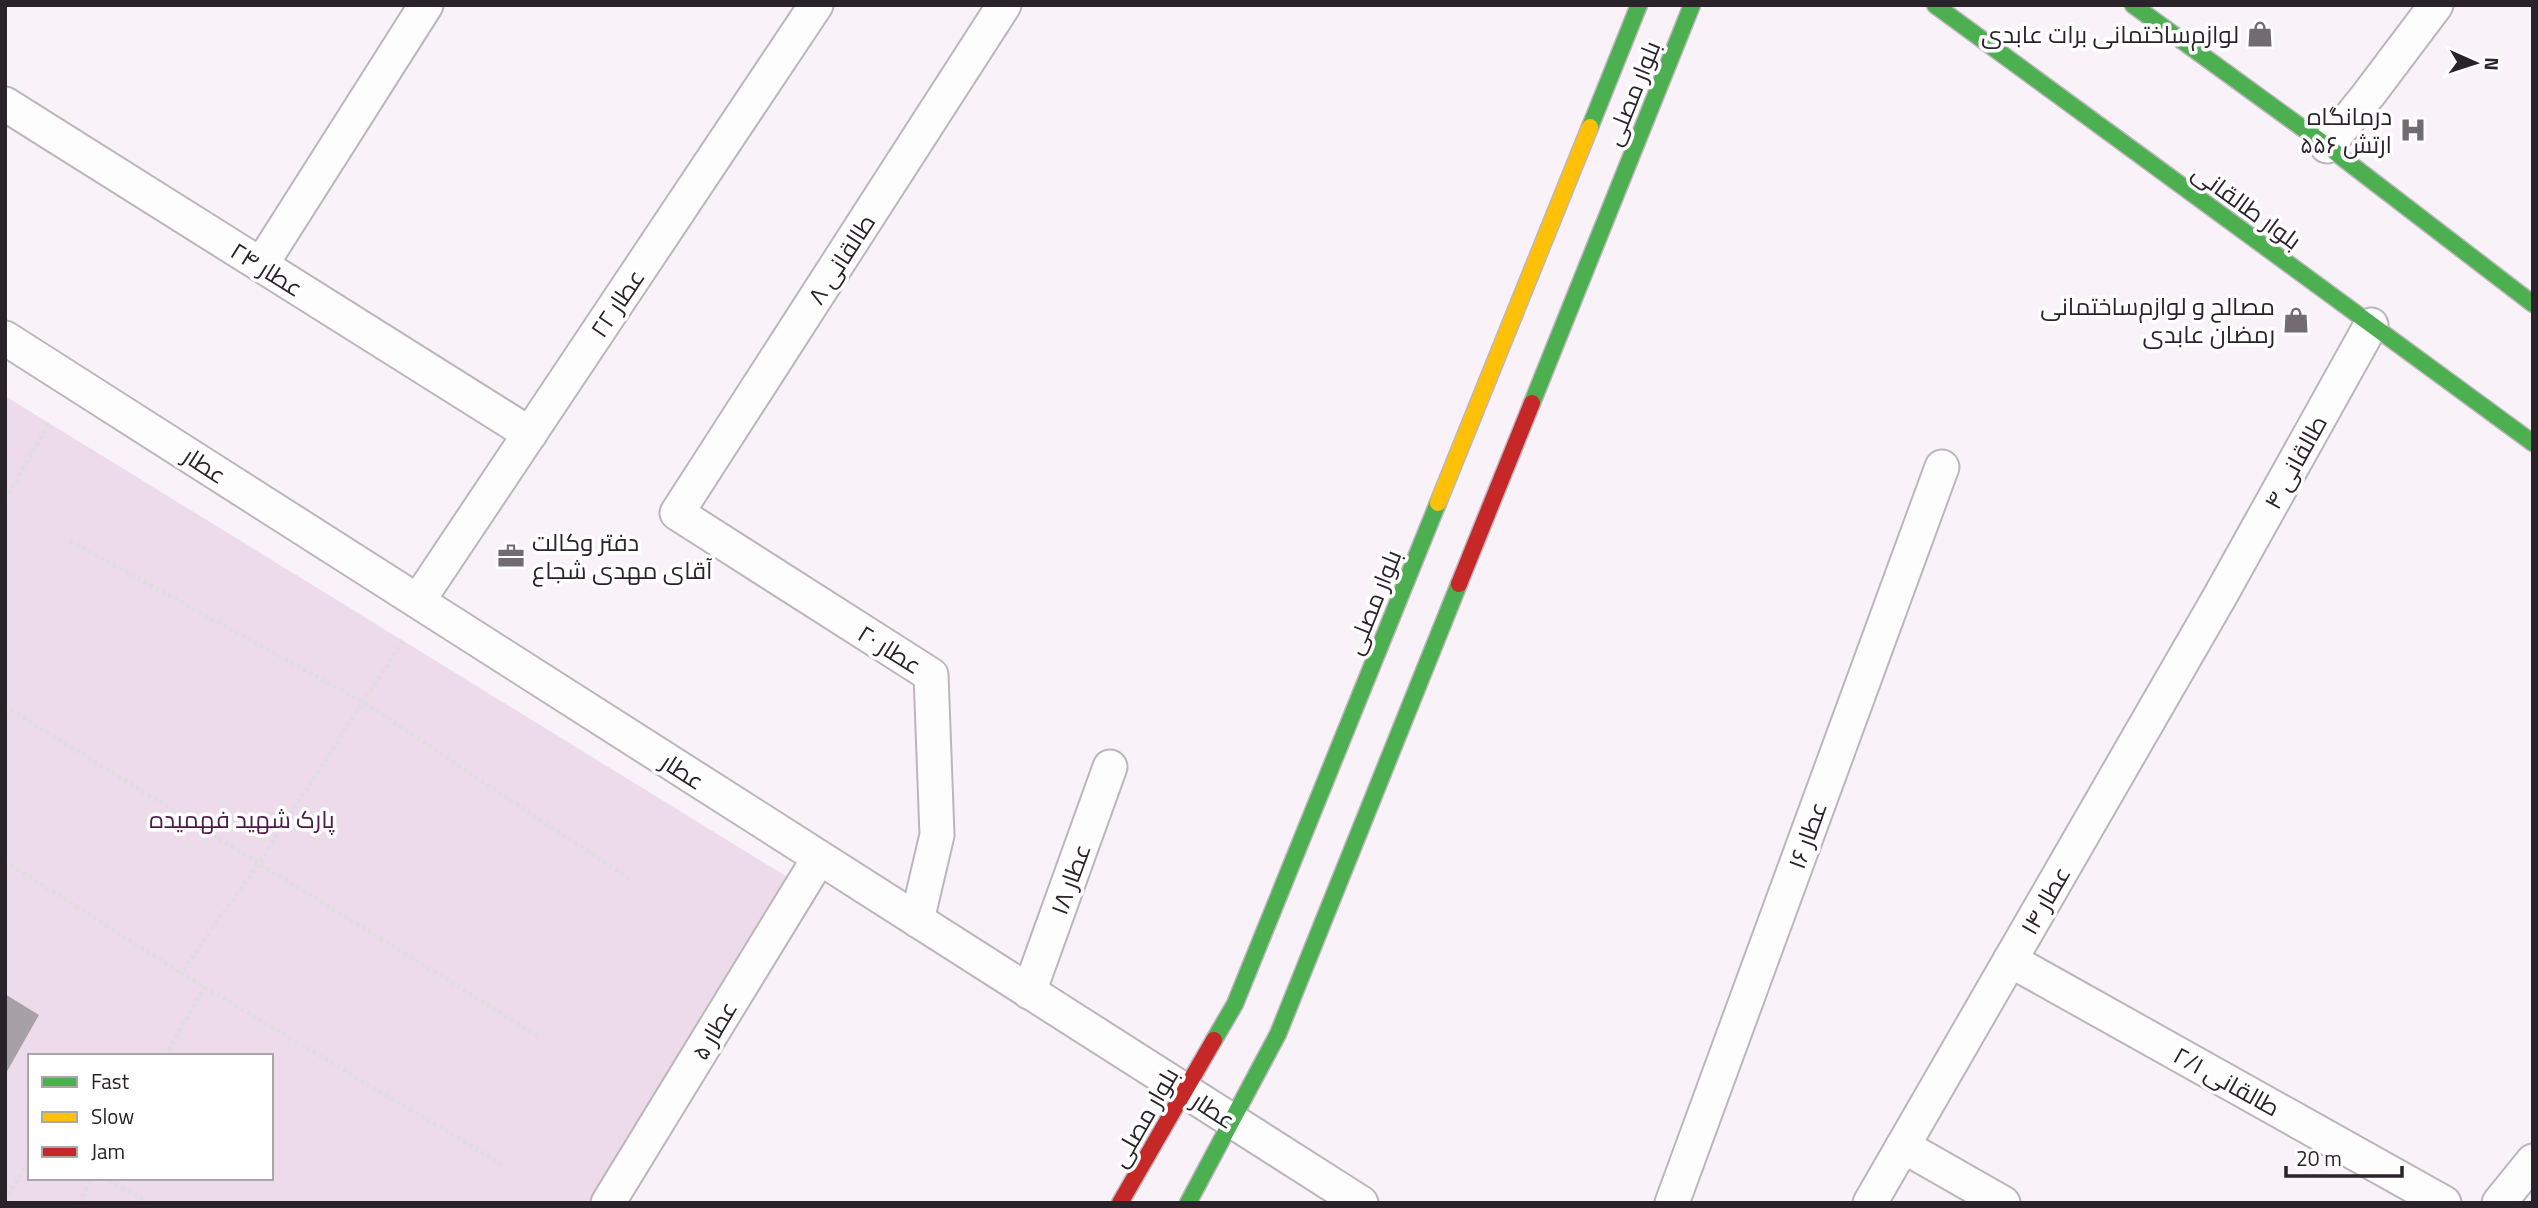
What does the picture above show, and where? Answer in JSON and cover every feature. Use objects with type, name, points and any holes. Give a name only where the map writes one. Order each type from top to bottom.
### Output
[{"type":"street","points":[[261,265],[426,5]]},
{"type":"street","name":"عطار ۲۲","points":[[418,601],[816,5]]},
{"type":"street","name":"طالقانی ۸","points":[[677,513],[1004,5]]},
{"type":"street","name":"بلوار مصلی","points":[[1121,1203],[1236,1004],[1639,5]]},
{"type":"street","name":"بلوار مصلی","points":[[1188,1203],[1279,1034],[1692,5]]},
{"type":"street","name":"بلوار طالقانی","points":[[1935,5],[2533,443]]},
{"type":"street","points":[[2133,5],[2326,146],[2533,304]]},
{"type":"street","points":[[2326,146],[2370,94],[2436,5]]},
{"type":"street","name":"عطار ۲۴","points":[[5,104],[530,434]]},
{"type":"street","name":"طالقانی ۴","points":[[2219,598],[2371,325]]},
{"type":"street","name":"عطار","points":[[5,338],[1361,1203]]},
{"type":"street","name":"عطار ۱۶","points":[[1672,1203],[1942,467]]},
{"type":"street","name":"عطار ۲۰","points":[[677,513],[931,675],[937,835],[917,920]]},
{"type":"street","name":"عطار ۱۴","points":[[1870,1203],[2219,598]]},
{"type":"street","name":"عطار ۱۸","points":[[1029,992],[1110,767]]},
{"type":"street","name":"عطار ۵","points":[[608,1203],[819,858]]},
{"type":"street","name":"طالقانی ۲/۱","points":[[2010,960],[2444,1203]]},
{"type":"street","points":[[1903,1146],[2003,1203]]},
{"type":"street","points":[[2500,1203],[2533,1161]]},
{"type":"path","points":[[5,500],[49,423]]},
{"type":"path","points":[[69,541],[363,702],[631,880]]},
{"type":"path","points":[[181,973],[258,863],[403,641]]},
{"type":"path","points":[[5,706],[541,1038]]},
{"type":"path","points":[[5,861],[181,973],[505,1166]]},
{"type":"path","points":[[165,1054],[205,987]]},
{"type":"path","points":[[5,1201],[28,1161]]},
{"type":"path","points":[[79,1203],[91,1180]]},
{"type":"path","points":[[107,1180],[149,1203]]},
{"type":"green space","name":"پارک شهید فهمیده","points":[[5,396],[789,878],[590,1203],[5,1203],[5,1075],[39,1015],[5,994]]},
{"type":"building","points":[[5,994],[39,1015],[5,1075]]},
{"type":"traffic: fast","points":[[1590,127],[1639,5]]},
{"type":"traffic: fast","points":[[1532,403],[1692,5]]},
{"type":"traffic: fast","points":[[1935,5],[2533,443]]},
{"type":"traffic: fast","points":[[2133,5],[2327,146],[2533,304]]},
{"type":"traffic: fast","points":[[1214,1040],[1235,1004],[1438,503]]},
{"type":"traffic: fast","points":[[1188,1203],[1278,1034],[1459,584]]},
{"type":"traffic: slow","points":[[1438,503],[1590,127]]},
{"type":"traffic: jam","points":[[1459,584],[1532,403]]},
{"type":"traffic: jam","points":[[1120,1203],[1214,1040]]},
{"type":"place","name":"لوازم‌ساختمانی برات عابدی","points":[[2260,34]]},
{"type":"place","name":"درمانگاه ۵۵۶ ارتش","points":[[2413,130]]},
{"type":"place","name":"مصالح و لوازم‌ساختمانی رمضان عابدی","points":[[2296,320]]},
{"type":"place","name":"دفتر وکالت آقای مهدی شجاع","points":[[511,556]]}]
